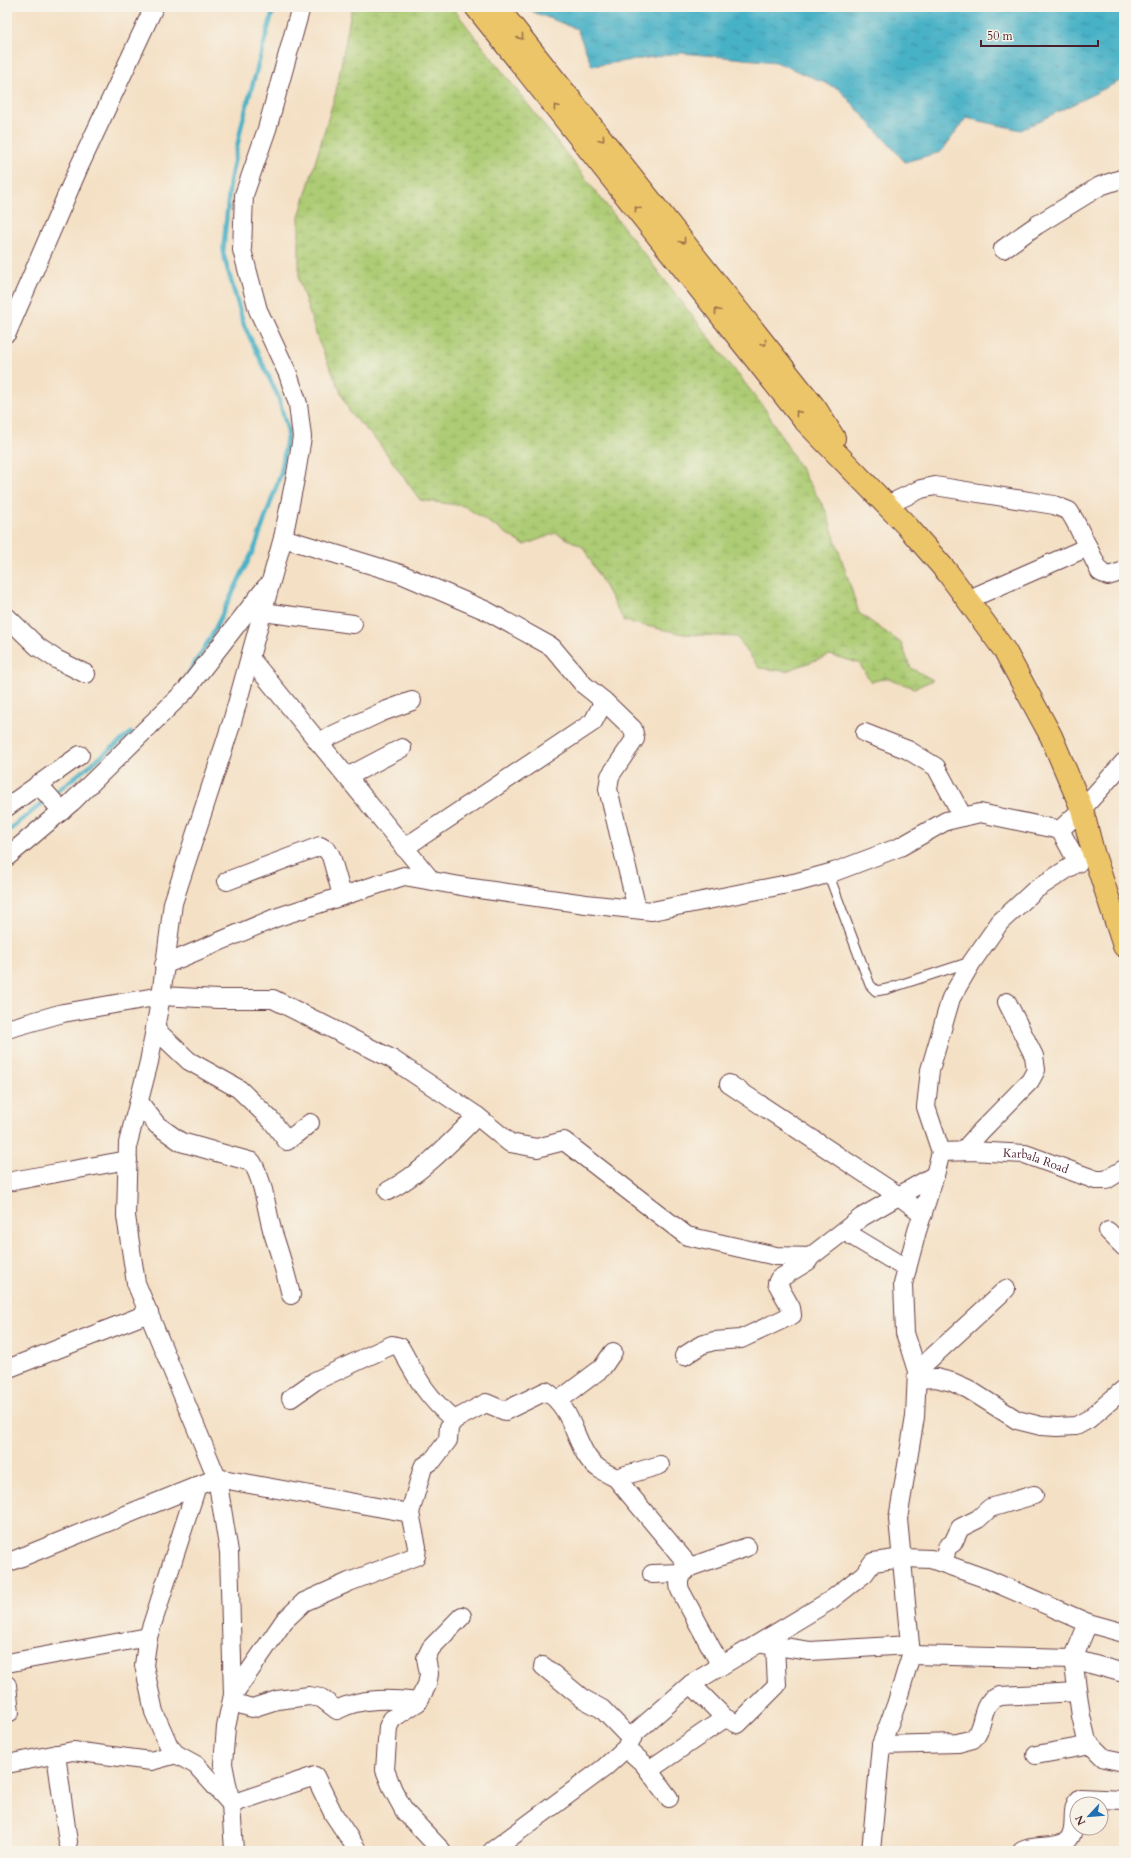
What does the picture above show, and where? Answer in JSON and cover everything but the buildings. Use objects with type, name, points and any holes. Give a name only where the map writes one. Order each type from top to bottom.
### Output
[{"type":"main road","points":[[476,7],[803,419],[906,525],[948,573],[1005,651],[1051,736],[1082,809],[1086,857],[1124,946]]},
{"type":"main road","points":[[497,7],[816,409],[854,472]]},
{"type":"street","points":[[7,333],[79,167],[154,7]]},
{"type":"street","points":[[234,1851],[231,1804],[223,1764],[226,1727],[232,1699],[229,1552],[217,1478],[136,1283],[126,1216],[128,1143],[139,1102],[155,1029],[161,996],[173,903],[232,722],[272,580],[283,538],[302,437],[298,404],[288,374],[258,310],[242,250],[244,195],[267,129],[300,7]]},
{"type":"street","points":[[1003,249],[1037,225],[1100,186],[1124,178]]},
{"type":"street","points":[[887,505],[921,489],[935,486],[1054,505],[1069,511],[1076,521],[1100,572],[1108,576],[1124,571]]},
{"type":"street","points":[[283,538],[401,574],[487,611],[552,647],[584,685],[604,701],[633,729],[635,739],[610,776],[608,789],[637,909]]},
{"type":"street","points":[[967,600],[1088,547]]},
{"type":"street","points":[[7,857],[186,690],[272,580]]},
{"type":"street","points":[[263,612],[353,624]]},
{"type":"street","points":[[7,617],[38,646],[56,659],[86,674]]},
{"type":"street","points":[[250,658],[431,880]]},
{"type":"street","points":[[318,742],[382,712],[412,701]]},
{"type":"street","points":[[404,848],[593,722],[604,701]]},
{"type":"street","points":[[865,733],[908,750],[936,768],[963,817]]},
{"type":"street","points":[[347,778],[402,748]]},
{"type":"street","points":[[7,806],[41,787],[80,755]]},
{"type":"street","points":[[1060,830],[1082,809],[1124,762]]},
{"type":"street","points":[[41,787],[59,808]]},
{"type":"street","points":[[164,965],[275,918],[404,876],[472,888],[556,900],[652,911],[798,882],[828,873],[900,847],[946,821],[980,813],[1002,816],[1060,830],[1086,857],[1035,890],[1000,922],[972,962],[951,998],[930,1070],[926,1107],[941,1152],[936,1175],[903,1284],[906,1333],[917,1375],[915,1417],[898,1519],[903,1558],[910,1650],[896,1705],[881,1745],[871,1851]]},
{"type":"street","points":[[227,881],[320,846],[328,850],[342,895]]},
{"type":"street","points":[[7,1029],[63,1012],[161,996],[218,999],[273,999],[392,1060],[477,1116],[510,1143],[537,1148],[564,1141],[687,1236],[776,1256],[810,1257]]},
{"type":"street","points":[[963,1151],[1030,1081],[1036,1070],[1034,1056],[1007,1002]]},
{"type":"street","points":[[155,1029],[188,1061],[239,1089],[272,1121],[287,1141],[310,1123]]},
{"type":"street","points":[[729,1084],[899,1196],[923,1214]]},
{"type":"street","points":[[139,1102],[157,1125],[181,1142],[252,1162],[259,1174],[273,1233],[282,1257],[291,1296]]},
{"type":"street","points":[[388,1191],[423,1169],[477,1116]]},
{"type":"street","name":"Karbala Road","points":[[941,1152],[963,1151],[1025,1154],[1096,1180],[1106,1180],[1124,1168]]},
{"type":"street","points":[[7,1182],[128,1160]]},
{"type":"street","points":[[684,1356],[701,1346],[714,1341],[741,1339],[792,1315],[777,1283],[779,1279],[808,1261],[810,1257],[862,1217],[936,1175]]},
{"type":"street","points":[[844,1230],[907,1269]]},
{"type":"street","points":[[1108,1231],[1124,1247]]},
{"type":"street","points":[[917,1375],[1006,1289]]},
{"type":"street","points":[[7,1369],[149,1312]]},
{"type":"street","points":[[291,1398],[314,1381],[392,1345],[400,1347],[422,1387],[437,1406],[454,1420]]},
{"type":"street","points":[[558,1401],[602,1368],[613,1352]]},
{"type":"street","points":[[917,1375],[952,1382],[968,1389],[1017,1420],[1041,1426],[1076,1426],[1089,1419],[1124,1389]]},
{"type":"street","points":[[232,1699],[284,1621],[304,1602],[349,1582],[416,1556],[417,1547],[410,1513],[423,1467],[433,1460],[448,1440],[449,1427],[454,1420],[486,1403],[505,1411],[546,1391],[558,1401],[571,1420],[588,1459],[600,1470],[616,1478],[686,1570]]},
{"type":"street","points":[[616,1478],[660,1465]]},
{"type":"street","points":[[7,1563],[217,1478],[410,1513]]},
{"type":"street","points":[[197,1486],[148,1637],[144,1665],[154,1712],[169,1746],[176,1754],[196,1765],[231,1804]]},
{"type":"street","points":[[944,1562],[947,1547],[953,1543],[960,1528],[978,1518],[990,1508],[1034,1495]]},
{"type":"street","points":[[652,1574],[686,1570],[747,1547]]},
{"type":"street","points":[[492,1851],[604,1768],[629,1744],[635,1732],[691,1684],[721,1666],[767,1645],[831,1600],[864,1574],[873,1562],[903,1558],[931,1559],[944,1562],[1088,1623],[1124,1632]]},
{"type":"street","points":[[686,1570],[678,1581],[680,1590],[721,1666]]},
{"type":"street","points":[[442,1851],[404,1812],[385,1770],[388,1727],[392,1719],[418,1702],[427,1685],[429,1674],[426,1658],[431,1648],[462,1616]]},
{"type":"street","points":[[1088,1623],[1073,1659],[1077,1692],[1087,1741],[1104,1758],[1124,1762]]},
{"type":"street","points":[[7,1663],[148,1637]]},
{"type":"street","points":[[767,1645],[810,1651],[910,1650],[1073,1659],[1124,1673]]},
{"type":"street","points":[[691,1684],[725,1718],[738,1724],[777,1685],[767,1645]]},
{"type":"street","points":[[543,1666],[582,1698],[602,1709],[669,1798]]},
{"type":"street","points":[[7,1685],[10,1712]]},
{"type":"street","points":[[881,1745],[958,1743],[973,1739],[987,1703],[992,1698],[1000,1696],[1077,1692]]},
{"type":"street","points":[[232,1699],[252,1708],[277,1700],[309,1696],[321,1698],[337,1710],[363,1701],[398,1700],[418,1702]]},
{"type":"street","points":[[649,1770],[725,1718]]},
{"type":"street","points":[[1036,1755],[1091,1745]]},
{"type":"street","points":[[7,1764],[73,1751],[133,1760],[151,1761],[176,1754]]},
{"type":"street","points":[[56,1754],[68,1842]]},
{"type":"street","points":[[231,1804],[315,1776],[334,1815],[358,1851]]},
{"type":"street","points":[[1022,1851],[1028,1848],[1062,1843],[1068,1840],[1073,1829],[1077,1800],[1081,1798],[1124,1800]]},
{"type":"lane","points":[[828,873],[870,985],[876,991],[887,990],[972,962]]},
{"type":"green space","points":[[352,7],[452,7],[765,409],[826,511],[859,613],[901,643],[911,668],[933,680],[915,688],[885,678],[871,682],[859,663],[830,655],[786,671],[759,668],[737,637],[683,634],[624,621],[583,547],[556,533],[524,545],[464,506],[420,500],[379,443],[350,413],[318,340],[299,280],[299,217],[336,92]]},
{"type":"water","points":[[530,7],[1124,7],[1124,81],[1120,81],[1021,130],[966,118],[941,152],[905,162],[839,89],[776,62],[682,53],[592,66],[577,29],[533,12]]},
{"type":"waterway","points":[[188,674],[211,637],[255,547],[281,473],[288,432],[278,396],[244,325],[223,253],[230,181],[242,123],[274,7]]},
{"type":"waterway","points":[[52,795],[131,733]]},
{"type":"waterway","points":[[7,832],[46,800]]}]
